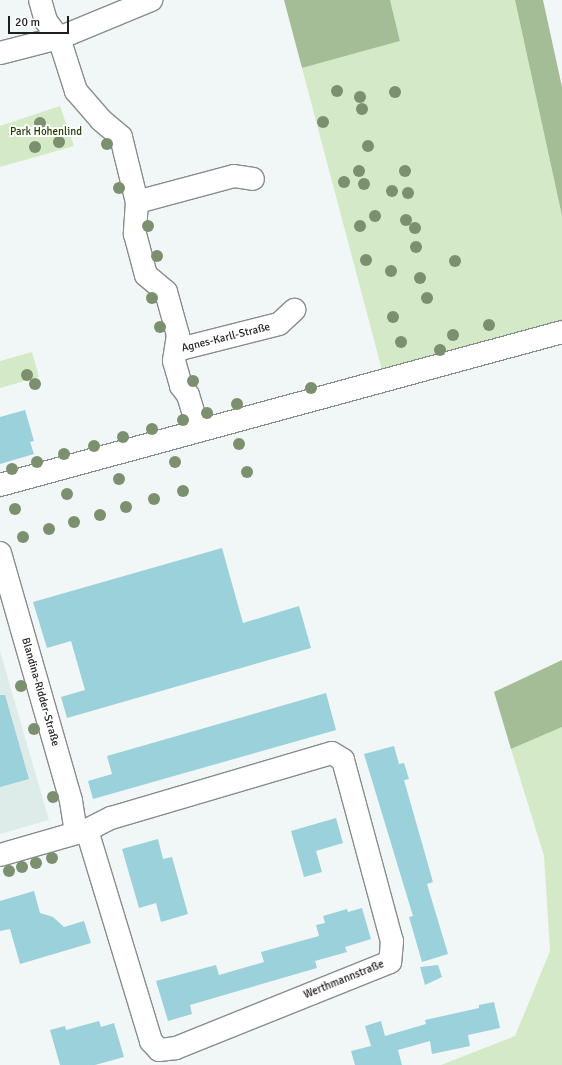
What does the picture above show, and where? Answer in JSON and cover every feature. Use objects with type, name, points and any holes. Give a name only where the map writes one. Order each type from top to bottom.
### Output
[{"type":"street","name":"Agnes-Karll-Straße","points":[[40,0],[46,21],[59,38],[76,91],[101,120],[121,137],[137,202],[135,234],[146,275],[166,292],[178,335],[174,361],[181,386],[188,395],[199,430]]},
{"type":"street","points":[[0,53],[59,38],[151,0]]},
{"type":"street","points":[[137,202],[234,176],[253,180]]},
{"type":"street","name":"Agnes-Karll-Straße","points":[[176,350],[279,324],[294,310]]},
{"type":"street","points":[[0,485],[562,332]]},
{"type":"street","name":"Blandina-Ridder-Straße","points":[[0,553],[71,801],[82,831]]},
{"type":"street","name":"Werthmannstraße","points":[[0,856],[82,831],[111,818],[332,753],[343,760],[392,941],[390,962],[176,1048],[159,1050],[151,1041],[82,831]]},
{"type":"shaded area","points":[[0,651],[49,820],[0,834]]},
{"type":"green space","points":[[284,0],[390,0],[400,41],[302,68]]},
{"type":"green space","points":[[390,0],[515,0],[562,216],[562,325],[383,374],[302,68],[400,41]]},
{"type":"green space","points":[[515,0],[543,0],[562,87],[562,216]]},
{"type":"green space","name":"Park Hohenlind","points":[[60,106],[74,146],[0,167],[0,126]]},
{"type":"green space","points":[[32,352],[39,377],[0,388],[0,361]]},
{"type":"green space","points":[[562,660],[562,727],[511,749],[494,692]]},
{"type":"green space","points":[[562,727],[562,1065],[441,1065],[515,1036],[550,951],[544,856],[511,749]]},
{"type":"building","points":[[25,410],[34,441],[30,442],[34,454],[0,464],[0,417]]},
{"type":"building","points":[[222,548],[243,623],[299,606],[311,648],[67,718],[61,697],[85,690],[71,641],[47,648],[33,602]]},
{"type":"building","points":[[326,693],[336,730],[93,799],[88,781],[112,774],[107,756]]},
{"type":"building","points":[[0,695],[5,695],[29,779],[0,787]]},
{"type":"building","points":[[394,746],[399,764],[404,763],[409,779],[404,780],[433,882],[427,884],[448,954],[422,962],[409,917],[413,916],[364,754]]},
{"type":"building","points":[[336,818],[343,843],[316,851],[322,872],[304,877],[291,831]]},
{"type":"building","points":[[158,839],[163,859],[172,857],[188,914],[161,922],[156,903],[139,908],[122,849]]},
{"type":"building","points":[[34,891],[40,913],[53,917],[64,927],[84,921],[91,943],[20,964],[10,929],[0,931],[0,901]]},
{"type":"building","points":[[362,908],[371,939],[345,947],[347,952],[315,961],[317,968],[190,1005],[192,1014],[168,1021],[156,981],[216,965],[219,975],[264,962],[261,952],[319,936],[316,925],[325,923],[323,916],[347,909],[348,912]]},
{"type":"building","points":[[438,965],[442,977],[425,985],[420,967]]},
{"type":"building","points":[[494,1002],[500,1028],[468,1035],[470,1046],[432,1054],[430,1041],[398,1050],[402,1065],[355,1065],[351,1051],[371,1046],[365,1026],[381,1021],[385,1036],[426,1024],[425,1020],[479,1008],[479,1005]]},
{"type":"building","points":[[99,1021],[101,1027],[114,1023],[124,1057],[95,1065],[60,1065],[50,1030],[65,1026],[66,1030]]}]
